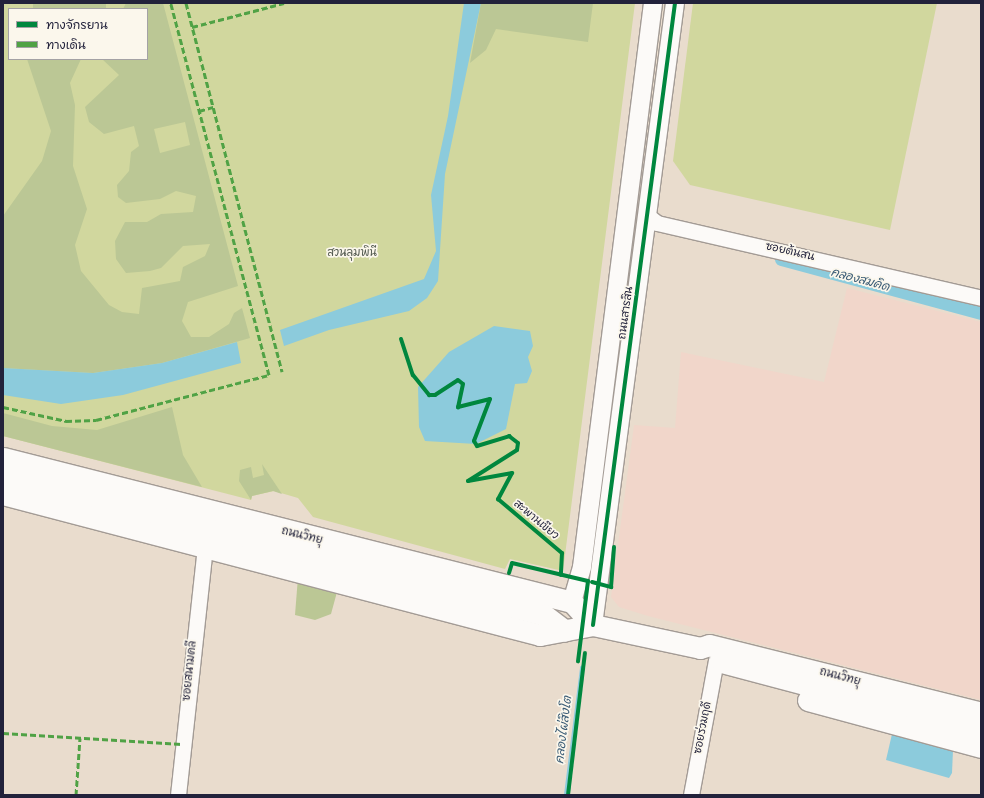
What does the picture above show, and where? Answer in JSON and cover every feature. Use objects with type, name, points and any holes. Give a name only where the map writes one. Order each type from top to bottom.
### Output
[{"type":"main road","name":"ถนนวิทยุ","points":[[3,458],[205,547],[276,557],[544,616],[565,631],[593,625],[700,648],[722,648],[981,714]]},
{"type":"main road","name":"ถนนวิทยุ","points":[[3,477],[106,504],[276,557]]},
{"type":"main road","name":"ถนนวิทยุ","points":[[3,494],[106,504],[572,602]]},
{"type":"main road","points":[[572,602],[593,625]]},
{"type":"main road","name":"ถนนวิทยุ","points":[[700,648],[706,657],[981,747]]},
{"type":"main road","name":"ถนนวิทยุ","points":[[863,709],[981,730]]},
{"type":"street","name":"ถนนสารสิน","points":[[572,602],[582,567],[652,3]]},
{"type":"street","name":"ถนนสารสิน","points":[[593,625],[675,3]]},
{"type":"street","name":"ซอยต้นสน","points":[[648,216],[657,223],[981,298]]},
{"type":"street","name":"ซอยสนามคลี","points":[[178,795],[205,547]]},
{"type":"street","name":"ซอยร่วมฤดี","points":[[691,795],[716,660]]},
{"type":"shaded area","points":[[847,288],[981,322],[981,700],[648,616],[619,607],[611,597],[634,425],[675,428],[681,352],[824,382]]},
{"type":"green space","name":"สวนลุมพินี","points":[[3,3],[635,3],[563,571],[510,559],[505,569],[313,517],[298,498],[274,491],[252,496],[251,500],[3,436]]},
{"type":"green space","points":[[33,3],[106,3],[106,8],[33,8]]},
{"type":"green space","points":[[126,3],[163,3],[238,286],[188,302],[182,321],[191,337],[209,337],[229,324],[234,313],[242,308],[250,338],[162,363],[93,373],[3,368],[3,216],[42,161],[51,131],[27,60],[81,60],[70,83],[75,105],[73,166],[87,209],[75,245],[81,271],[109,305],[122,312],[139,314],[142,288],[180,281],[183,267],[205,256],[210,244],[183,246],[161,268],[150,271],[126,273],[116,259],[115,241],[125,222],[147,222],[161,214],[193,212],[196,196],[176,191],[160,199],[126,203],[118,197],[117,185],[129,171],[131,152],[139,146],[134,126],[104,134],[89,122],[85,107],[119,75],[103,60],[148,60],[148,8],[124,8]],"holes":[[[185,122],[190,145],[160,153],[154,129]]]},
{"type":"green space","points":[[481,3],[593,3],[588,42],[496,29],[486,50],[470,63]]},
{"type":"green space","points":[[693,3],[937,3],[890,230],[690,185],[673,161]]},
{"type":"green space","points":[[172,407],[183,455],[202,487],[3,436],[3,413],[52,426],[97,430]]},
{"type":"green space","points":[[262,464],[282,494],[273,491],[252,496],[251,500],[239,481],[240,470],[251,467],[253,478],[264,475]]},
{"type":"green space","points":[[298,577],[337,592],[331,614],[315,620],[295,615]]},
{"type":"water","points":[[464,3],[481,3],[445,174],[438,281],[427,298],[409,311],[329,330],[284,346],[280,330],[424,279],[436,251],[431,195],[448,116]]},
{"type":"water","points":[[494,326],[530,331],[533,346],[528,357],[532,371],[527,383],[515,384],[506,429],[476,444],[425,441],[419,427],[418,387],[449,352]]},
{"type":"water","points":[[237,342],[241,363],[123,395],[61,404],[3,395],[3,368],[93,373],[162,363]]},
{"type":"water","points":[[892,734],[953,750],[952,773],[949,778],[886,760]]},
{"type":"waterway","name":"คลองสมคิด","points":[[781,259],[981,313]]},
{"type":"waterway","name":"คลองไผ่สิงโต","points":[[566,795],[582,668]]},
{"type":"marked path","points":[[3,407],[66,421],[96,420],[269,375],[171,3]]},
{"type":"marked path","points":[[186,3],[282,372]]},
{"type":"marked path","points":[[192,27],[284,3]]},
{"type":"marked path","points":[[199,111],[213,107]]},
{"type":"marked path","points":[[3,733],[182,744]]},
{"type":"marked path","points":[[76,795],[80,738]]},
{"type":"cycle path","points":[[593,625],[675,3]]},
{"type":"cycle path","name":"สะพานเขียว","points":[[401,339],[413,375],[429,395],[435,395],[458,380],[463,384],[458,407],[490,399],[474,441],[477,446],[509,436],[518,443],[517,450],[468,481],[512,473],[498,499],[562,553],[561,575]]},
{"type":"cycle path","points":[[592,582],[611,587],[614,547]]},
{"type":"cycle path","points":[[509,573],[512,563],[588,581],[578,661]]},
{"type":"cycle path","points":[[568,795],[585,653]]}]
